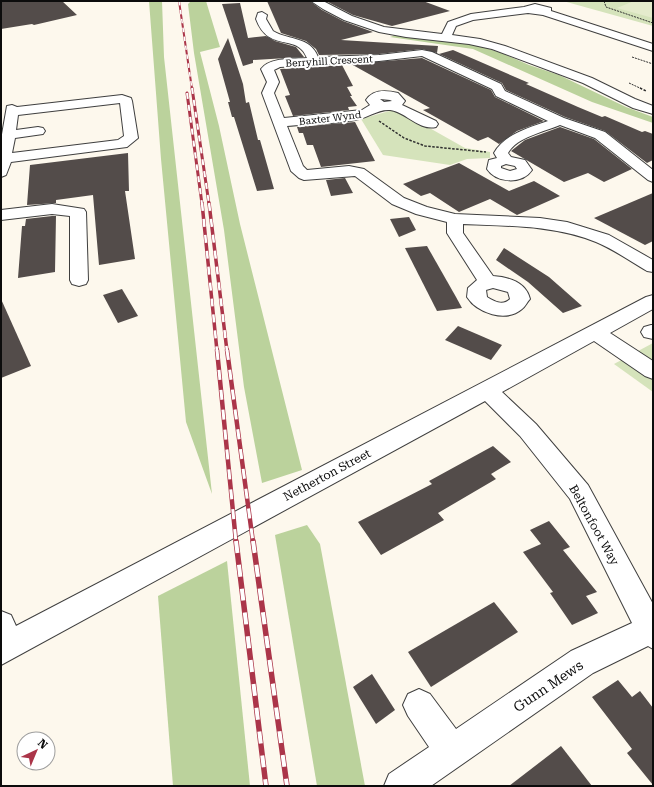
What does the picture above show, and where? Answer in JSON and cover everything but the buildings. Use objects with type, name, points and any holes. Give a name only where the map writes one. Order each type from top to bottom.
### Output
[{"type":"street","points":[[316,1],[344,16],[388,31],[406,34],[446,36],[470,40],[505,49],[530,61],[597,84],[630,103],[653,110]]},
{"type":"street","points":[[542,10],[550,1]]},
{"type":"street","points":[[446,36],[452,24],[471,17],[528,10],[530,7],[653,48]]},
{"type":"street","points":[[268,13],[261,19],[263,29],[268,34],[299,44],[308,49],[314,60]]},
{"type":"street","name":"Berryhill Crescent","points":[[653,177],[600,135],[584,128],[559,121],[500,93],[497,87],[428,54],[314,60],[278,64],[267,69],[273,82],[268,93],[296,168],[304,175],[349,171],[359,172],[398,201],[422,211],[455,219],[540,223],[567,227],[603,239],[653,267]]},
{"type":"street","name":"Baxter Wynd","points":[[279,124],[355,116],[367,113],[379,105],[373,102],[372,98],[386,95],[394,96],[399,99],[398,103],[392,106],[431,124]]},
{"type":"street","points":[[122,99],[126,101],[131,138],[122,144],[2,165],[9,135],[12,110],[122,99]]},
{"type":"street","points":[[504,156],[503,148],[511,141],[559,121]]},
{"type":"street","points":[[9,135],[38,131]]},
{"type":"street","points":[[1,215],[52,209],[78,212],[79,280]]},
{"type":"street","points":[[455,219],[455,233],[487,282]]},
{"type":"street","name":"Netherton Street","points":[[2,641],[488,391],[653,301]]},
{"type":"street","points":[[596,332],[653,371]]},
{"type":"street","name":"Beltonfoot Way","points":[[488,391],[528,430],[579,492],[651,632]]},
{"type":"street","name":"Gunn Mews","points":[[401,786],[582,662],[651,632]]},
{"type":"street","points":[[419,705],[452,751]]},
{"type":"path","points":[[604,1],[606,7],[614,11],[653,23]]},
{"type":"path","points":[[367,113],[404,138],[425,146],[504,156]]},
{"type":"green space","points":[[149,1],[162,1],[164,57],[212,494],[186,422],[161,159]]},
{"type":"green space","points":[[191,1],[206,1],[220,47],[200,52],[219,126],[240,224],[302,470],[262,483],[244,387],[224,230],[194,53],[188,4]]},
{"type":"green space","points":[[563,1],[653,1],[653,26]]},
{"type":"green space","points":[[634,1],[653,1],[653,18],[617,8]]},
{"type":"green space","points":[[396,35],[458,41],[504,54],[529,65],[559,75],[626,107],[653,117],[653,123],[592,102],[473,49],[390,37]]},
{"type":"green space","points":[[393,110],[410,117],[465,148],[490,152],[490,158],[467,159],[450,165],[383,155],[361,119]]},
{"type":"green space","points":[[653,343],[653,392],[614,364]]},
{"type":"green space","points":[[307,525],[320,544],[365,786],[317,786],[275,535]]},
{"type":"green space","points":[[227,561],[250,786],[173,786],[158,596]]},
{"type":"railway","points":[[179,1],[192,89]]},
{"type":"railway","points":[[192,88],[209,204]]},
{"type":"railway","points":[[187,93],[202,204]]},
{"type":"railway","points":[[202,203],[217,351]]},
{"type":"railway","points":[[209,203],[227,351]]},
{"type":"railway","points":[[217,350],[236,542]]},
{"type":"railway","points":[[227,350],[253,542]]},
{"type":"railway","points":[[236,541],[266,786]]},
{"type":"railway","points":[[253,541],[287,786]]}]
